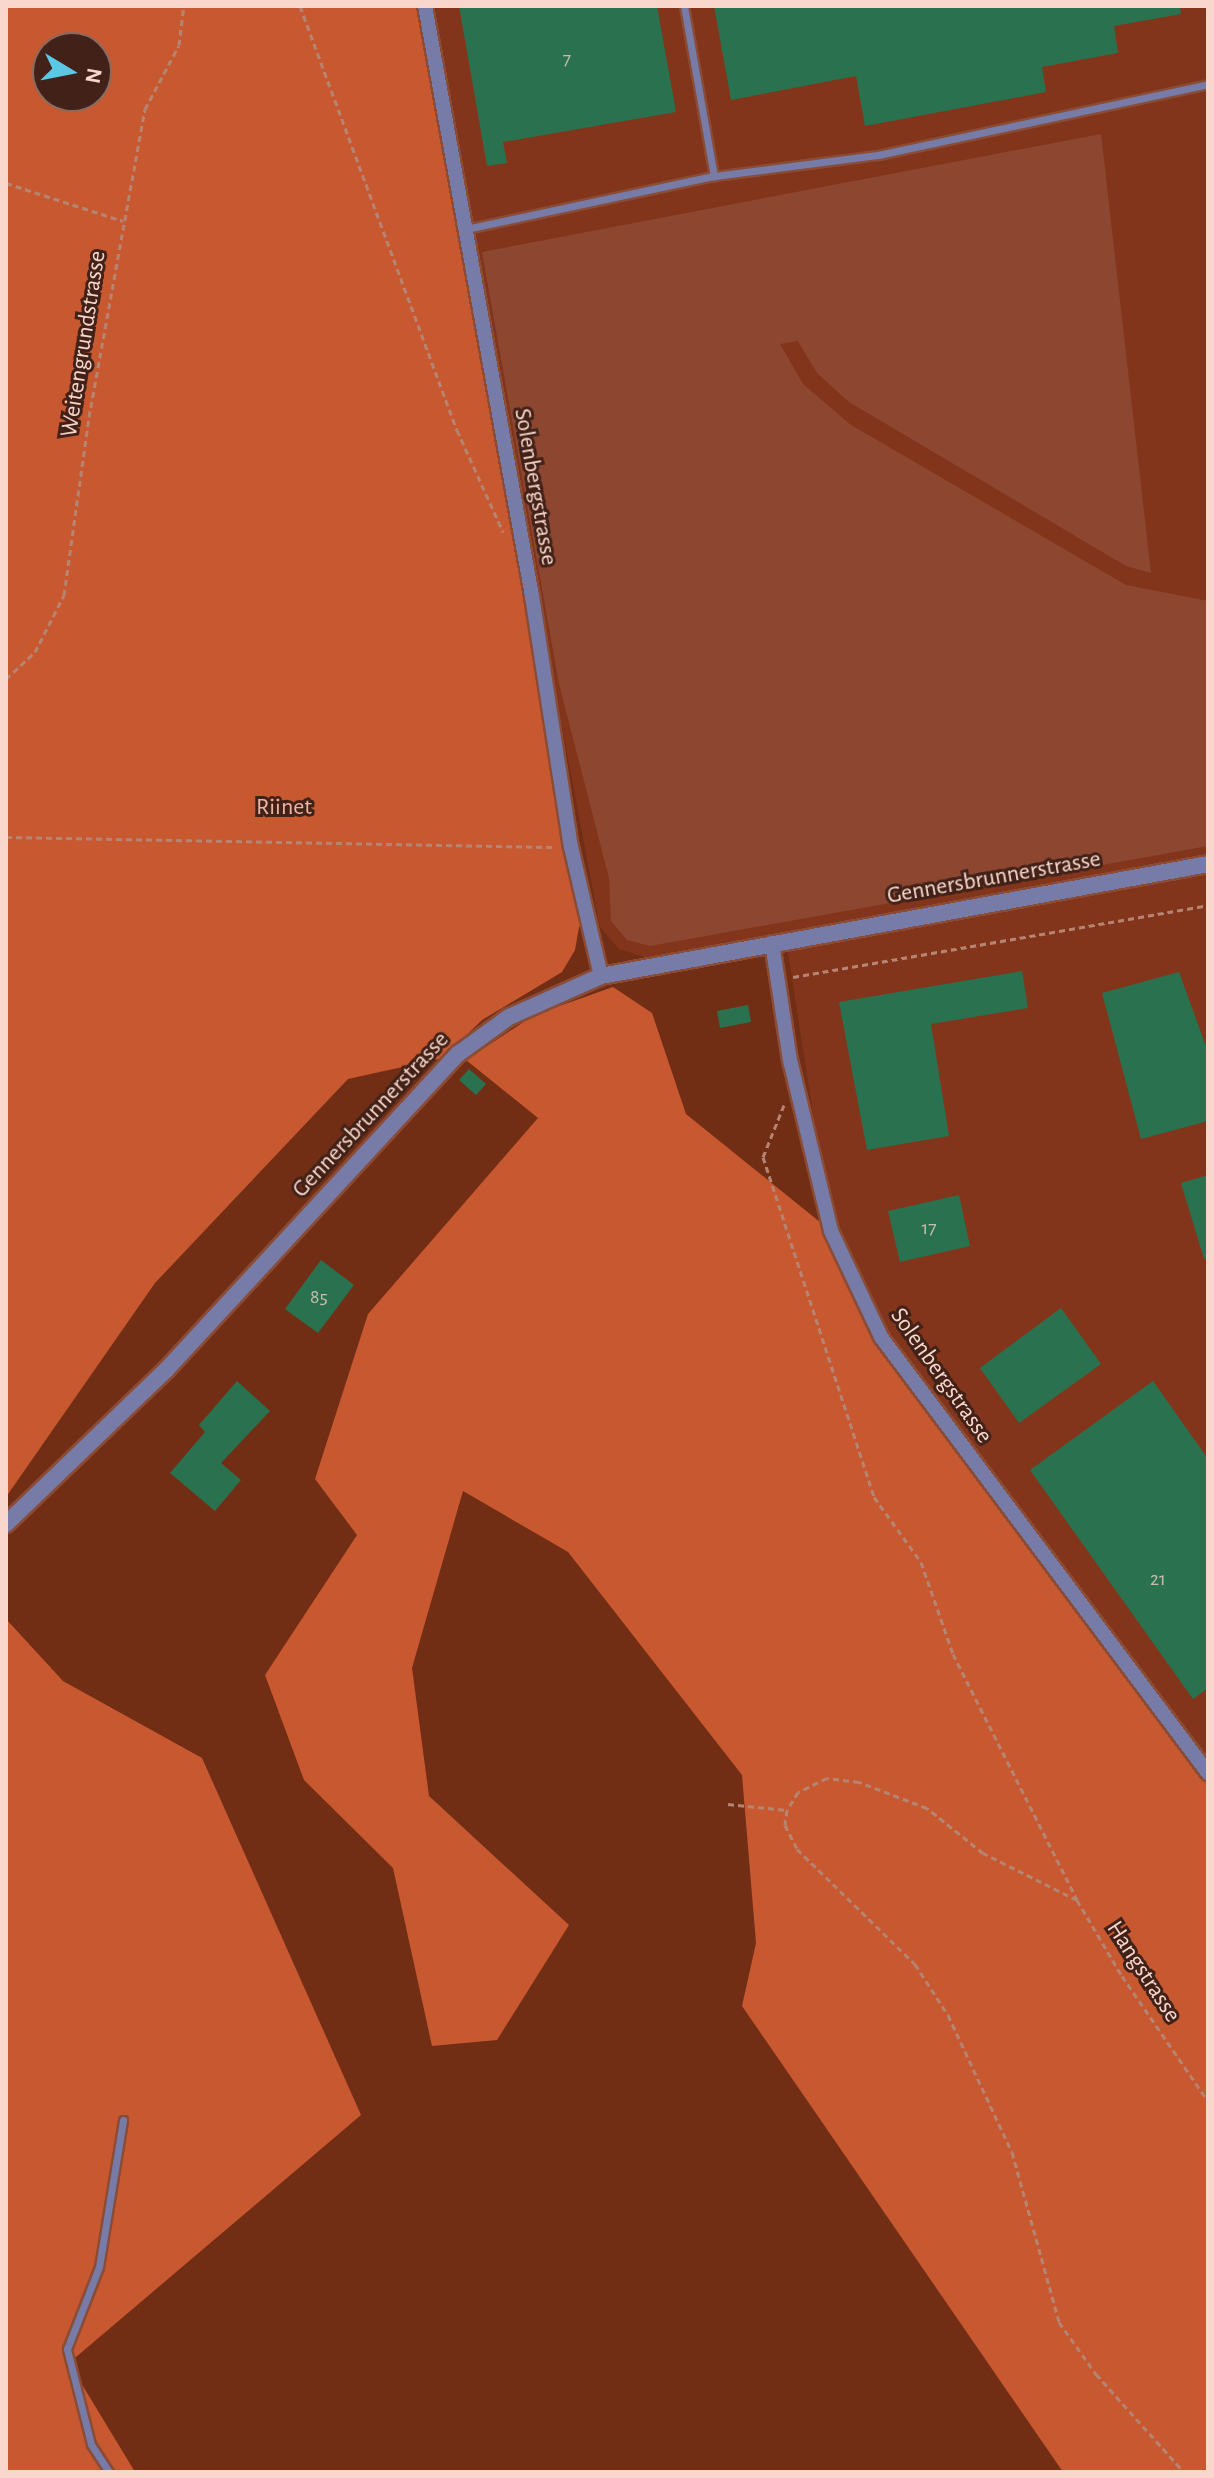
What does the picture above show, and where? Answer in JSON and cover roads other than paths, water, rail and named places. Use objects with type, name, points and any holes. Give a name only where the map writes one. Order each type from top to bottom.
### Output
[{"type":"street","name":"Solenbergstrasse","points":[[425,6],[571,847],[601,976]]},
{"type":"street","name":"Gennersbrunnerstrasse","points":[[6,1524],[167,1369],[458,1054],[509,1017],[601,976],[1208,864]]},
{"type":"street","name":"Solenbergstrasse","points":[[772,943],[794,1079],[831,1231],[881,1337],[1208,1773]]},
{"type":"lane","points":[[684,6],[714,176]]},
{"type":"lane","points":[[466,229],[714,176],[878,155],[1208,84]]},
{"type":"lane","points":[[109,2472],[91,2444],[67,2349],[99,2267],[123,2120]]},
{"type":"park label","name":"Riinet","points":[[284,808]]}]
